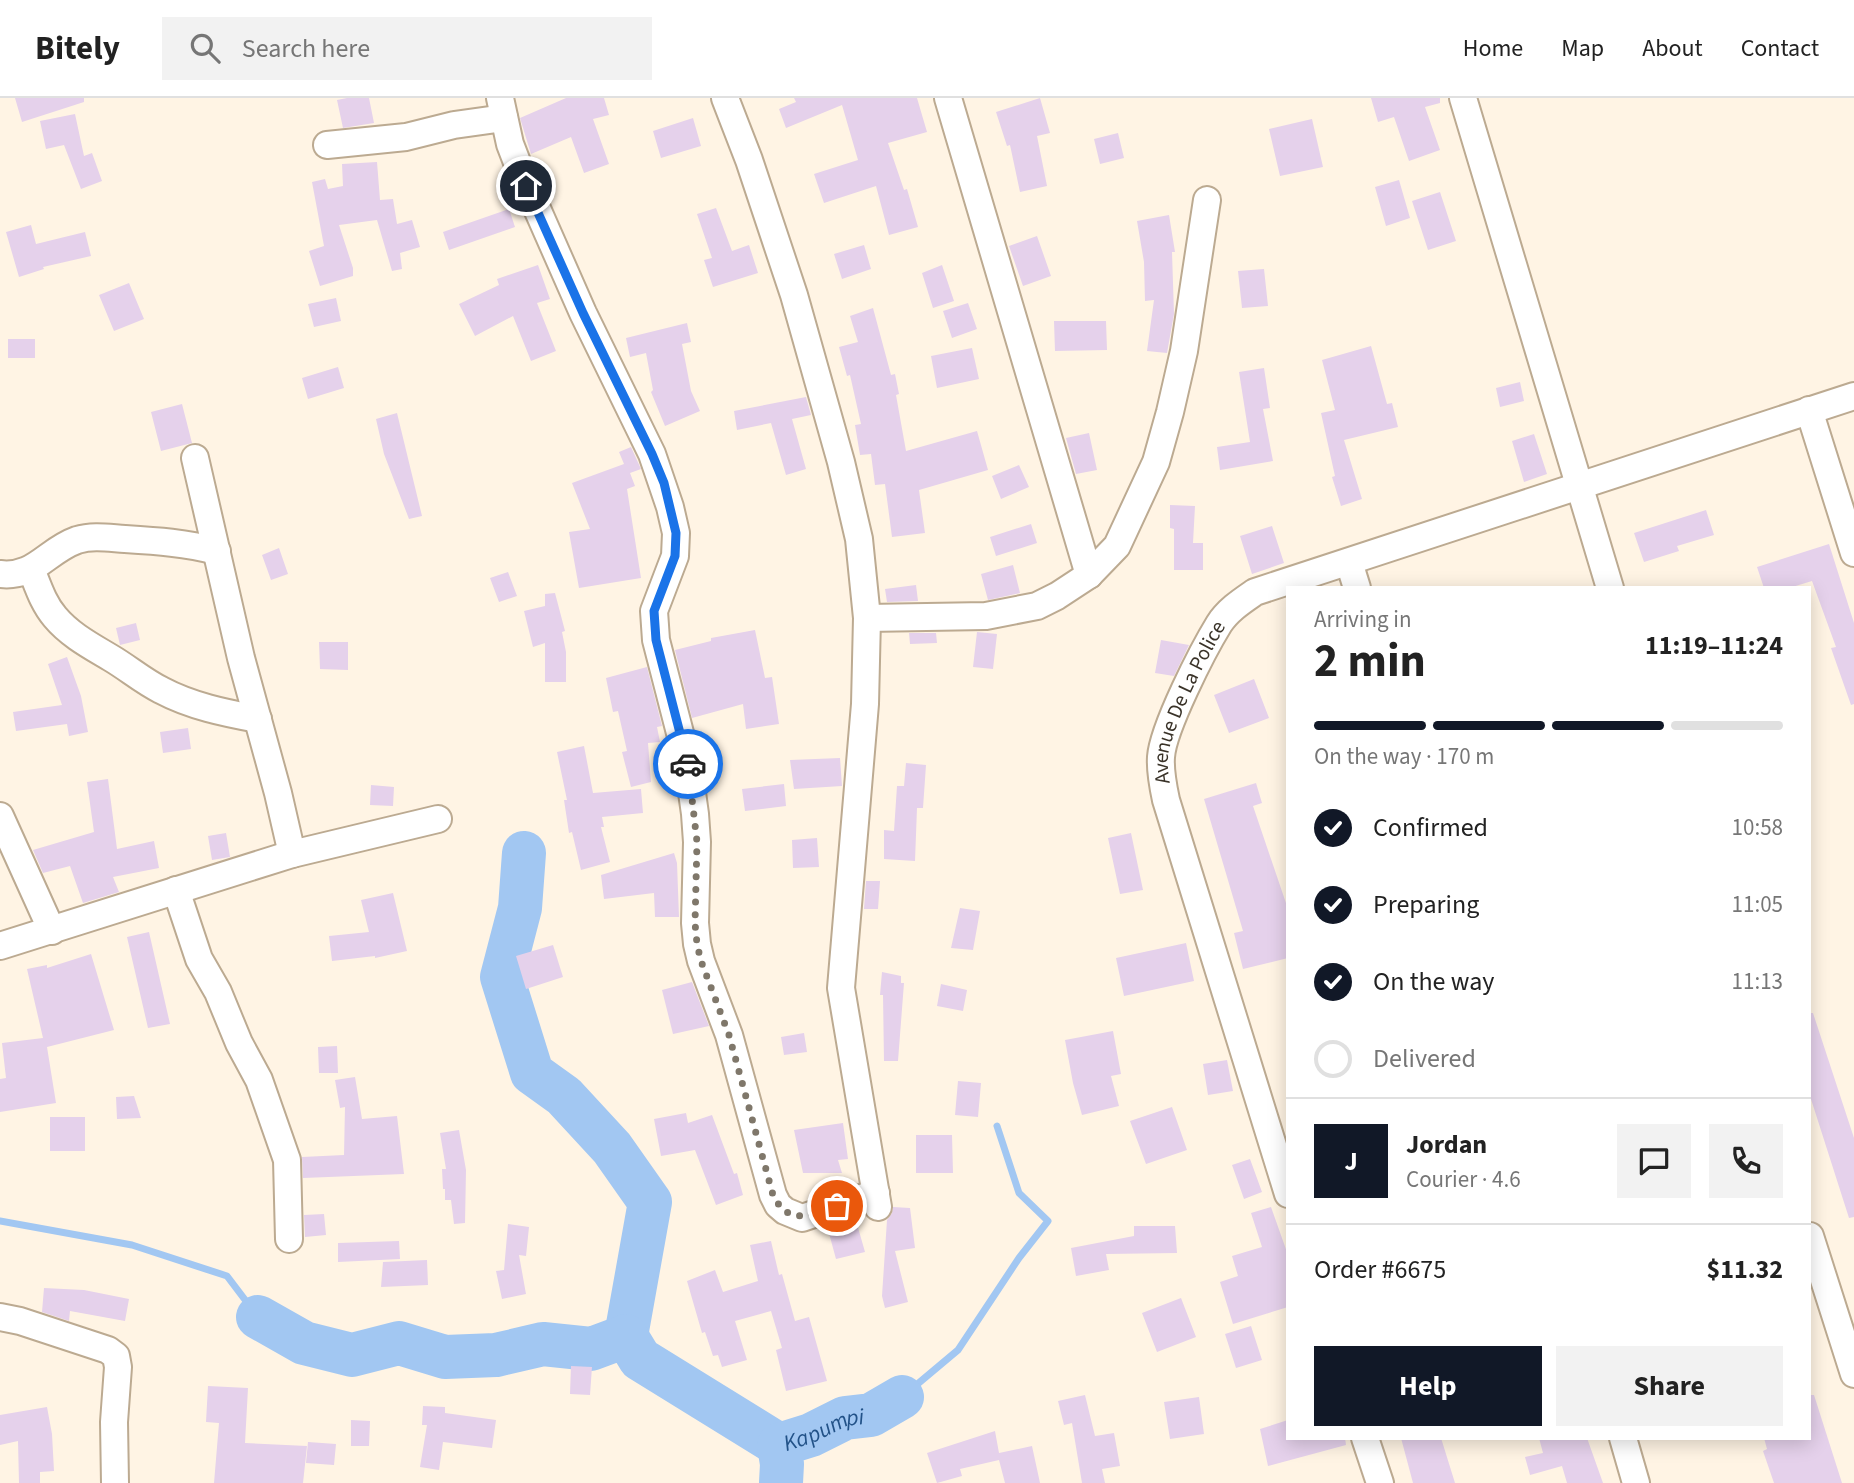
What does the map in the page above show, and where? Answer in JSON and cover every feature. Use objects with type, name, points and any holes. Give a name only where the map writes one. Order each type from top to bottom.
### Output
[{"type":"street","points":[[327,145],[406,137],[454,125],[502,108],[510,144],[528,191],[583,313],[652,454],[670,507],[676,533],[675,556],[654,611],[656,640],[685,751],[695,814],[697,944],[729,1035],[773,1195],[785,1211],[803,1217],[877,1200],[841,988],[865,704],[867,618],[859,539],[837,450],[794,295],[749,160],[725,98]]},
{"type":"street","points":[[948,98],[1089,576]]},
{"type":"street","points":[[1463,98],[1610,586]]},
{"type":"street","points":[[867,618],[986,616],[1037,606],[1089,576],[1117,546],[1156,462],[1184,351],[1207,200]]},
{"type":"street","name":"Avenue De La Police","points":[[1286,1188],[1166,800],[1161,757],[1169,727],[1220,623],[1236,605],[1255,592],[1854,396]]},
{"type":"street","points":[[1809,410],[1854,553]]},
{"type":"street","points":[[195,458],[241,658],[292,855]]},
{"type":"street","points":[[0,574],[15,576],[31,569],[55,550],[79,539],[103,536],[180,542],[217,551]]},
{"type":"street","points":[[1349,562],[1356,586]]},
{"type":"street","points":[[31,569],[44,602],[54,617],[90,646],[148,683],[186,701],[258,719]]},
{"type":"street","points":[[0,816],[51,931]]},
{"type":"street","points":[[0,946],[292,855],[438,819]]},
{"type":"street","points":[[176,890],[200,959],[259,1080],[287,1160],[289,1239]]},
{"type":"street","points":[[1811,1239],[1854,1374]]},
{"type":"street","points":[[0,1317],[108,1350],[116,1356],[116,1483]]},
{"type":"street","points":[[1366,1440],[1380,1483]]},
{"type":"street","points":[[1624,1440],[1636,1483]]},
{"type":"building","points":[[15,98],[84,98],[84,102],[22,122]]},
{"type":"building","points":[[369,98],[374,123],[343,128],[337,100]]},
{"type":"building","points":[[566,98],[604,98],[609,115],[593,119],[609,164],[584,173],[571,137],[531,154],[520,118]]},
{"type":"building","points":[[794,98],[917,98],[927,132],[888,143],[904,190],[907,189],[918,227],[889,235],[876,186],[824,203],[814,174],[858,160],[842,105],[786,128],[779,109],[796,102]]},
{"type":"building","points":[[1040,98],[1050,133],[1037,136],[1047,186],[1020,192],[1010,145],[1007,146],[996,112]]},
{"type":"building","points":[[1371,98],[1440,98],[1440,103],[1425,107],[1440,150],[1409,161],[1394,117],[1378,122]]},
{"type":"building","points":[[75,114],[84,156],[92,153],[102,181],[81,189],[64,145],[46,149],[40,121]]},
{"type":"building","points":[[693,118],[701,146],[661,158],[653,131]]},
{"type":"building","points":[[1312,119],[1323,167],[1280,176],[1269,129]]},
{"type":"building","points":[[1118,133],[1124,158],[1100,164],[1094,139]]},
{"type":"building","points":[[377,162],[380,200],[393,199],[397,224],[412,220],[420,247],[400,253],[402,269],[392,271],[377,220],[339,225],[353,268],[353,276],[320,286],[309,251],[324,246],[312,182],[325,179],[328,189],[343,186],[342,164]]},
{"type":"building","points":[[1399,180],[1410,218],[1386,226],[1375,187]]},
{"type":"building","points":[[1440,192],[1456,241],[1428,250],[1412,201]]},
{"type":"building","points":[[716,208],[732,251],[749,245],[758,273],[713,287],[704,260],[712,258],[697,214]]},
{"type":"building","points":[[509,209],[515,227],[449,250],[443,232]]},
{"type":"building","points":[[1169,215],[1175,252],[1172,252],[1174,314],[1167,353],[1147,351],[1154,300],[1145,301],[1144,262],[1137,221]]},
{"type":"building","points":[[31,225],[36,244],[85,232],[91,256],[43,267],[44,269],[19,277],[6,232]]},
{"type":"building","points":[[1037,236],[1051,276],[1023,286],[1009,246]]},
{"type":"building","points":[[864,245],[871,269],[842,279],[834,254]]},
{"type":"building","points":[[538,265],[550,299],[537,303],[556,351],[531,361],[513,316],[475,336],[459,304],[499,285],[497,279]]},
{"type":"building","points":[[942,265],[954,301],[933,308],[922,273]]},
{"type":"building","points":[[1264,269],[1268,306],[1242,308],[1238,271]]},
{"type":"building","points":[[129,283],[144,319],[114,331],[99,295]]},
{"type":"building","points":[[336,298],[341,321],[314,327],[308,304]]},
{"type":"building","points":[[968,303],[977,329],[952,338],[943,311]]},
{"type":"building","points":[[873,308],[891,375],[895,374],[906,451],[977,431],[988,470],[919,490],[925,533],[892,537],[885,484],[875,485],[871,454],[860,455],[855,425],[861,424],[850,375],[847,376],[839,347],[858,342],[850,316]]},
{"type":"building","points":[[1054,321],[1106,321],[1107,350],[1055,351]]},
{"type":"building","points":[[687,323],[691,342],[682,344],[691,391],[700,411],[665,426],[651,392],[653,390],[646,353],[630,357],[626,338]]},
{"type":"building","points":[[8,339],[35,339],[35,358],[8,358]]},
{"type":"building","points":[[1371,346],[1387,404],[1392,403],[1398,427],[1344,440],[1362,499],[1341,506],[1332,477],[1335,476],[1321,413],[1335,410],[1322,360]]},
{"type":"building","points":[[972,348],[979,379],[937,388],[931,356]]},
{"type":"building","points":[[338,367],[344,388],[308,399],[302,378]]},
{"type":"building","points":[[1264,368],[1270,408],[1263,409],[1273,461],[1220,470],[1217,447],[1250,442],[1239,372]]},
{"type":"building","points":[[1520,382],[1524,401],[1500,407],[1496,388]]},
{"type":"building","points":[[806,397],[811,415],[792,419],[806,469],[786,475],[771,423],[737,430],[734,411]]},
{"type":"building","points":[[182,404],[192,443],[161,451],[151,412]]},
{"type":"building","points":[[397,413],[422,516],[409,519],[384,454],[376,419]]},
{"type":"building","points":[[1089,433],[1097,470],[1076,474],[1066,438]]},
{"type":"building","points":[[1534,434],[1547,474],[1524,482],[1512,441]]},
{"type":"building","points":[[631,447],[641,469],[630,473],[635,486],[627,489],[641,578],[579,588],[569,532],[590,529],[572,483],[624,464],[619,452]]},
{"type":"building","points":[[1019,465],[1029,487],[1001,499],[992,476]]},
{"type":"building","points":[[1170,505],[1195,506],[1193,543],[1203,543],[1203,570],[1174,570],[1174,529],[1170,528]]},
{"type":"building","points":[[1706,510],[1714,535],[1677,546],[1679,551],[1644,562],[1634,533]]},
{"type":"building","points":[[1031,524],[1037,543],[996,556],[990,537]]},
{"type":"building","points":[[1272,526],[1284,563],[1252,574],[1240,536]]},
{"type":"building","points":[[1829,544],[1854,623],[1854,704],[1851,705],[1831,648],[1836,647],[1812,581],[1796,586],[1763,586],[1757,567]]},
{"type":"building","points":[[279,548],[288,574],[271,580],[262,555]]},
{"type":"building","points":[[1013,565],[1020,593],[988,600],[981,574]]},
{"type":"building","points":[[508,572],[517,596],[499,602],[490,578]]},
{"type":"building","points":[[916,585],[918,601],[887,602],[885,589]]},
{"type":"building","points":[[555,593],[565,631],[562,632],[566,652],[566,682],[545,682],[545,643],[533,647],[524,611],[545,606],[545,594]]},
{"type":"building","points":[[136,623],[140,640],[120,645],[116,628]]},
{"type":"building","points":[[755,630],[765,678],[772,677],[779,724],[746,729],[743,704],[692,718],[675,650],[711,641],[711,638]]},
{"type":"building","points":[[977,632],[997,634],[993,669],[973,667]]},
{"type":"building","points":[[909,633],[936,633],[937,643],[910,644]]},
{"type":"building","points":[[1161,640],[1189,645],[1174,676],[1155,673]]},
{"type":"building","points":[[319,642],[348,642],[348,670],[320,669]]},
{"type":"building","points":[[67,657],[81,696],[88,732],[69,736],[67,724],[16,731],[13,712],[62,705],[48,664]]},
{"type":"building","points":[[647,667],[662,726],[657,727],[660,742],[648,743],[651,782],[631,787],[622,752],[627,751],[618,711],[613,712],[606,678]]},
{"type":"building","points":[[1254,679],[1269,718],[1229,733],[1214,695]]},
{"type":"building","points":[[188,728],[191,749],[163,753],[160,732]]},
{"type":"building","points":[[584,746],[593,793],[641,789],[643,813],[602,817],[604,827],[601,827],[610,862],[581,870],[572,832],[569,833],[564,800],[567,800],[557,752]]},
{"type":"building","points":[[840,758],[842,786],[794,789],[790,760]]},
{"type":"building","points":[[906,763],[926,765],[923,808],[917,808],[915,861],[884,859],[884,830],[894,831],[897,786],[904,786]]},
{"type":"building","points":[[108,779],[117,849],[154,841],[159,868],[113,877],[119,892],[83,903],[70,866],[43,873],[33,850],[94,832],[87,782]]},
{"type":"building","points":[[1256,783],[1262,803],[1253,806],[1286,903],[1286,958],[1243,969],[1234,933],[1243,931],[1204,799]]},
{"type":"building","points":[[784,784],[786,806],[745,811],[742,789]]},
{"type":"building","points":[[371,785],[394,787],[393,806],[370,805]]},
{"type":"building","points":[[226,833],[230,857],[212,860],[208,836]]},
{"type":"building","points":[[1131,833],[1143,890],[1120,894],[1108,838]]},
{"type":"building","points":[[817,838],[819,867],[793,868],[792,840]]},
{"type":"building","points":[[674,853],[677,863],[679,917],[655,917],[654,893],[604,899],[601,875]]},
{"type":"building","points":[[866,881],[880,881],[878,909],[864,909]]},
{"type":"building","points":[[393,893],[407,951],[375,958],[332,961],[329,936],[369,932],[361,900]]},
{"type":"building","points":[[960,908],[980,911],[973,950],[951,948]]},
{"type":"building","points":[[149,932],[170,1024],[148,1028],[127,937]]},
{"type":"building","points":[[1186,943],[1194,981],[1124,996],[1116,958]]},
{"type":"building","points":[[553,945],[563,977],[526,989],[516,956]]},
{"type":"building","points":[[91,954],[114,1030],[47,1047],[56,1103],[0,1112],[0,1079],[6,1078],[2,1043],[43,1038],[27,969],[47,965],[47,968]]},
{"type":"building","points":[[882,972],[901,976],[901,983],[904,983],[898,1061],[884,1061],[883,995],[880,995]]},
{"type":"building","points":[[692,982],[709,1026],[673,1034],[662,990]]},
{"type":"building","points":[[941,984],[967,990],[963,1011],[937,1006]]},
{"type":"building","points":[[1811,1013],[1854,1138],[1854,1217],[1849,1218],[1811,1099]]},
{"type":"building","points":[[1113,1031],[1121,1074],[1111,1076],[1119,1106],[1082,1115],[1065,1040]]},
{"type":"building","points":[[804,1033],[807,1052],[784,1055],[781,1037]]},
{"type":"building","points":[[337,1046],[338,1073],[319,1073],[318,1047]]},
{"type":"building","points":[[1227,1060],[1233,1091],[1208,1095],[1203,1064]]},
{"type":"building","points":[[355,1077],[362,1119],[397,1116],[404,1174],[303,1178],[302,1157],[344,1155],[345,1107],[340,1108],[335,1080]]},
{"type":"building","points":[[958,1081],[981,1083],[978,1117],[955,1115]]},
{"type":"building","points":[[134,1096],[141,1118],[117,1119],[116,1097]]},
{"type":"building","points":[[1172,1107],[1187,1150],[1146,1164],[1130,1121]]},
{"type":"building","points":[[686,1113],[688,1123],[712,1115],[734,1174],[737,1173],[743,1195],[716,1205],[695,1150],[661,1156],[654,1119]]},
{"type":"building","points":[[50,1117],[85,1117],[85,1151],[50,1151]]},
{"type":"building","points":[[843,1123],[848,1159],[838,1160],[842,1173],[803,1173],[794,1130]]},
{"type":"building","points":[[459,1130],[466,1170],[465,1223],[454,1224],[451,1200],[445,1200],[443,1189],[442,1169],[446,1169],[440,1133]]},
{"type":"building","points":[[916,1135],[952,1135],[953,1173],[916,1173]]},
{"type":"building","points":[[1250,1159],[1262,1192],[1244,1199],[1232,1165]]},
{"type":"building","points":[[893,1207],[910,1208],[915,1248],[895,1251],[908,1302],[885,1308],[882,1296],[887,1220]]},
{"type":"building","points":[[1271,1207],[1286,1249],[1286,1308],[1233,1324],[1220,1282],[1238,1276],[1232,1256],[1262,1247],[1251,1213]]},
{"type":"building","points":[[324,1214],[326,1235],[305,1237],[304,1215]]},
{"type":"building","points":[[855,1217],[865,1252],[836,1259],[827,1226]]},
{"type":"building","points":[[508,1224],[529,1227],[526,1256],[519,1255],[526,1294],[502,1299],[496,1271],[504,1270]]},
{"type":"building","points":[[1134,1226],[1175,1226],[1177,1253],[1106,1254],[1109,1270],[1076,1276],[1071,1248],[1134,1236]]},
{"type":"building","points":[[399,1241],[400,1259],[338,1262],[338,1243]]},
{"type":"building","points":[[771,1241],[779,1275],[782,1274],[795,1321],[809,1317],[827,1381],[786,1391],[776,1350],[782,1348],[771,1311],[735,1321],[747,1360],[722,1367],[718,1355],[713,1356],[705,1332],[702,1333],[687,1281],[715,1270],[723,1292],[758,1281],[750,1245]]},
{"type":"building","points":[[427,1260],[428,1285],[381,1287],[383,1262]]},
{"type":"building","points":[[44,1288],[84,1290],[129,1299],[125,1321],[70,1311],[69,1321],[42,1312]]},
{"type":"building","points":[[1181,1298],[1196,1337],[1157,1352],[1142,1313]]},
{"type":"building","points":[[1251,1326],[1262,1360],[1236,1368],[1225,1334]]},
{"type":"building","points":[[571,1366],[592,1367],[590,1395],[570,1394]]},
{"type":"building","points":[[208,1386],[248,1388],[245,1443],[307,1446],[303,1483],[214,1483],[219,1423],[206,1422]]},
{"type":"building","points":[[1085,1395],[1095,1436],[1114,1433],[1120,1466],[1102,1469],[1105,1483],[1082,1483],[1072,1423],[1064,1425],[1058,1401]]},
{"type":"building","points":[[1811,1395],[1814,1395],[1842,1483],[1774,1483],[1763,1451],[1767,1449],[1765,1440],[1811,1440]]},
{"type":"building","points":[[1199,1397],[1204,1434],[1170,1439],[1164,1402]]},
{"type":"building","points":[[423,1406],[445,1407],[445,1413],[496,1420],[492,1448],[443,1442],[439,1470],[420,1467],[427,1425],[422,1425]]},
{"type":"building","points":[[47,1407],[54,1471],[40,1472],[40,1483],[19,1483],[18,1441],[0,1445],[0,1415]]},
{"type":"building","points":[[351,1420],[370,1421],[369,1446],[351,1446]]},
{"type":"building","points":[[1286,1421],[1286,1440],[1345,1440],[1346,1445],[1268,1466],[1260,1429]]},
{"type":"building","points":[[995,1431],[999,1453],[1032,1446],[1040,1483],[1005,1483],[999,1460],[960,1469],[962,1476],[937,1483],[927,1453]]},
{"type":"building","points":[[1402,1440],[1442,1440],[1455,1483],[1413,1483]]},
{"type":"building","points":[[1540,1440],[1588,1440],[1603,1483],[1567,1483],[1562,1466],[1530,1475],[1525,1457],[1543,1453]]},
{"type":"building","points":[[308,1442],[336,1444],[334,1465],[306,1463]]},
{"type":"waterway","points":[[524,853],[520,908],[502,977],[532,1073],[564,1096],[612,1148],[650,1202],[626,1336]]},
{"type":"waterway","points":[[902,1397],[958,1350],[1019,1258],[1048,1221],[1019,1193],[997,1126]]},
{"type":"waterway","points":[[0,1221],[132,1245],[227,1276],[258,1317]]},
{"type":"waterway","points":[[258,1317],[304,1343],[352,1355],[399,1343],[445,1357],[496,1355],[543,1344],[591,1349],[626,1336],[640,1359],[779,1445]]},
{"type":"waterway","name":"Kapumpi","points":[[781,1483],[779,1445],[811,1435],[845,1418],[871,1415],[902,1397]]},
{"type":"way so far","points":[[688,764],[697,842],[697,944],[729,1035],[773,1195],[778,1205],[793,1216],[803,1217],[837,1206]]},
{"type":"route","points":[[526,186],[664,483],[676,533],[675,556],[654,611],[656,640],[688,764]]}]
